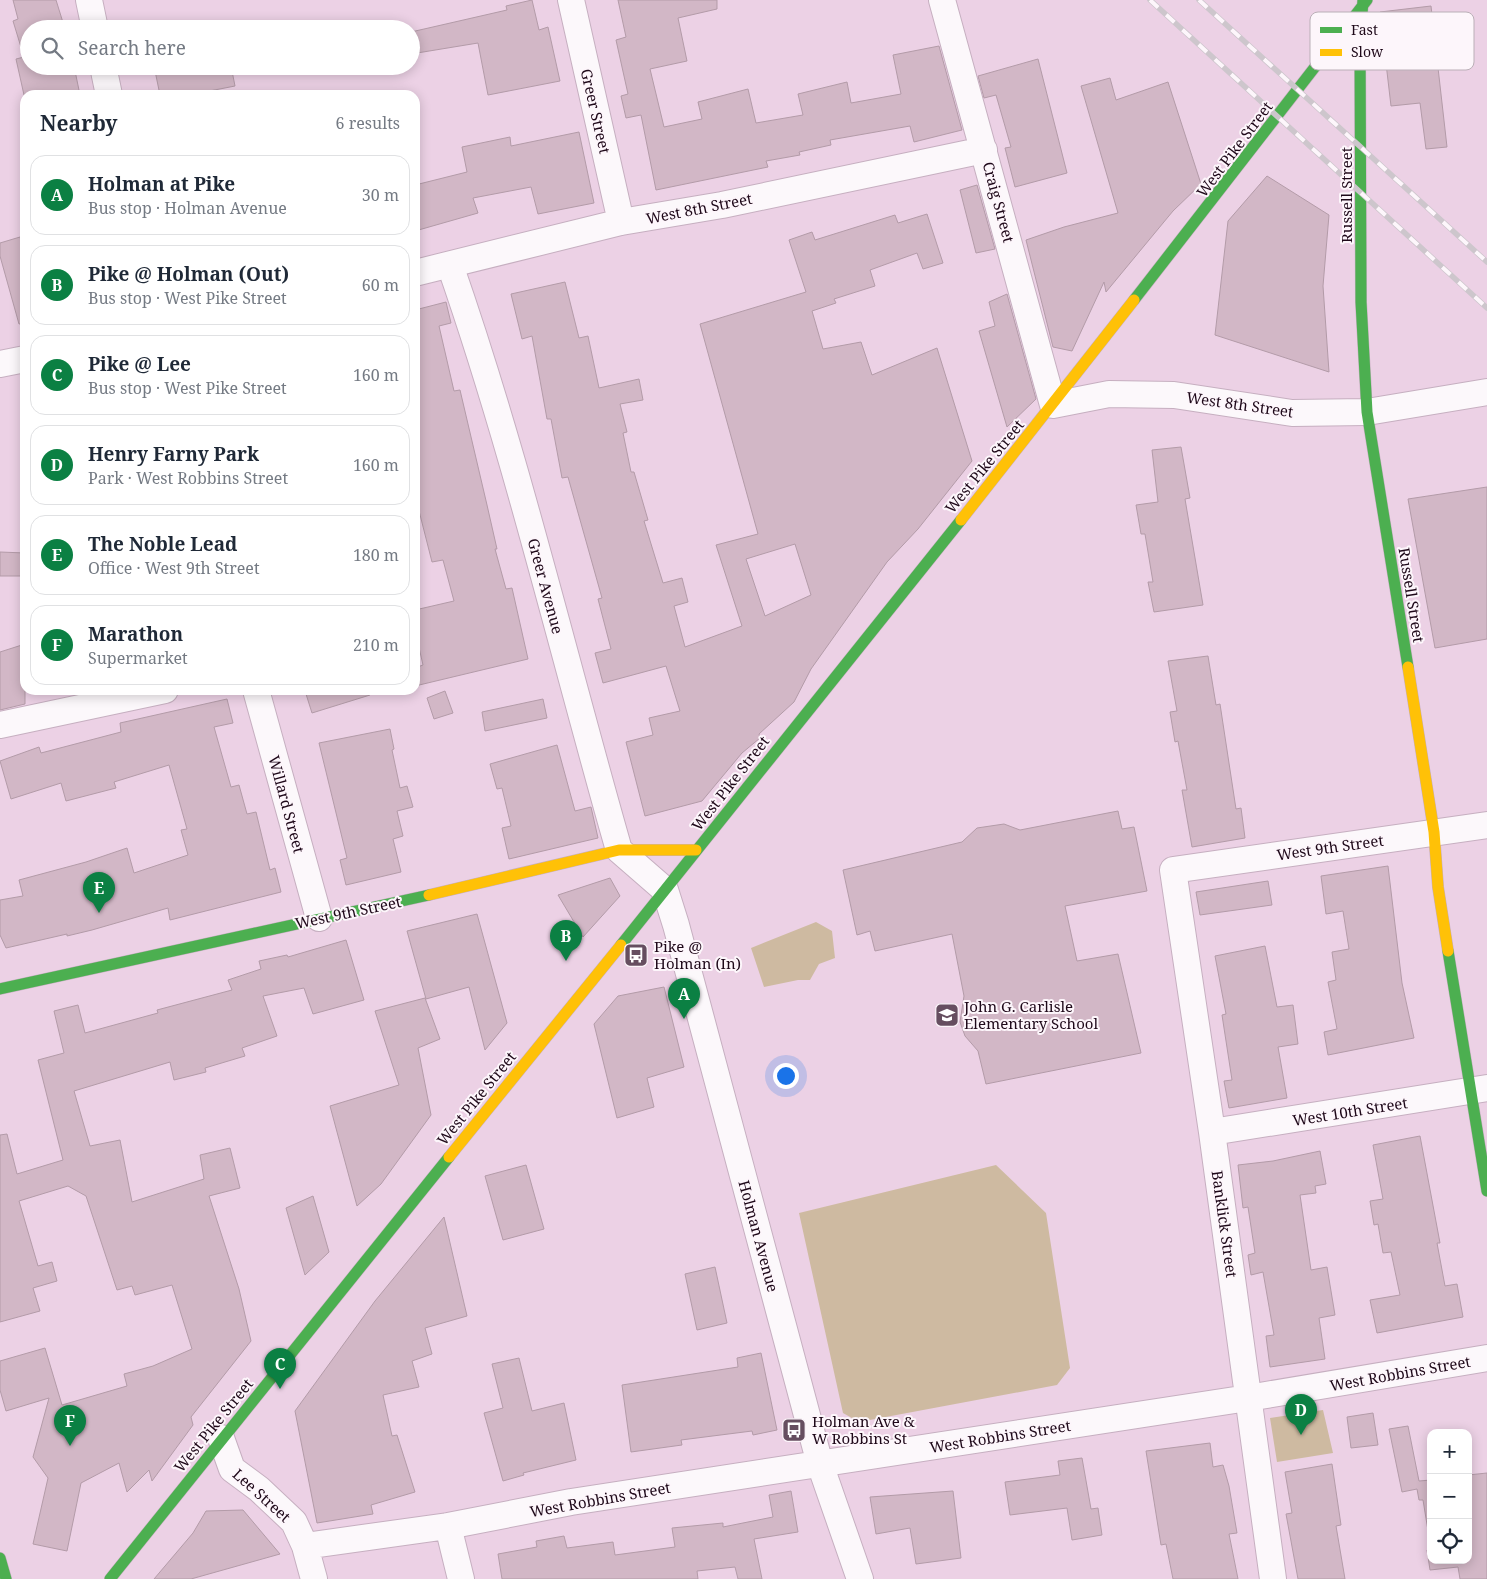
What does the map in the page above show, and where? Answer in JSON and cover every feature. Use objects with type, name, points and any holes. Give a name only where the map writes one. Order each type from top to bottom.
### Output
[{"type":"main road","name":"West Pike Street","points":[[1357,12],[1365,1]]},
{"type":"main road","name":"West Pike Street","points":[[110,1579],[221,1438],[665,890],[1053,405],[1197,222],[1313,70]]},
{"type":"main road","name":"Russell Street","points":[[1360,70],[1361,292],[1367,412],[1434,832],[1438,886],[1479,1090],[1487,1191]]},
{"type":"main road","name":"West 9th Street","points":[[0,989],[467,887],[619,850],[696,850]]},
{"type":"main road","points":[[0,1558],[6,1579]]},
{"type":"street","points":[[89,0],[93,20]]},
{"type":"street","name":"Greer Street","points":[[572,0],[621,222]]},
{"type":"street","name":"Craig Street","points":[[942,0],[1053,405]]},
{"type":"street","points":[[105,75],[108,90]]},
{"type":"street","name":"West 8th Street","points":[[420,272],[621,222],[722,205],[984,150]]},
{"type":"street","name":"Greer Avenue","points":[[450,265],[472,326],[619,850]]},
{"type":"street","points":[[0,364],[20,360]]},
{"type":"street","name":"West 8th Street","points":[[1053,405],[1109,394],[1174,394],[1292,413],[1367,412],[1487,392]]},
{"type":"street","points":[[0,725],[141,695]]},
{"type":"street","name":"Willard Street","points":[[257,695],[319,918]]},
{"type":"street","name":"West 9th Street","points":[[1173,870],[1487,825]]},
{"type":"street","points":[[619,850],[665,890]]},
{"type":"street","name":"Banklick Street","points":[[1173,870],[1212,1132],[1273,1579]]},
{"type":"street","name":"Holman Avenue","points":[[665,890],[820,1464],[860,1579]]},
{"type":"street","name":"West 10th Street","points":[[1212,1132],[1479,1090]]},
{"type":"street","name":"West Robbins Street","points":[[305,1546],[448,1526],[571,1502],[1248,1398],[1487,1358]]},
{"type":"street","name":"Lee Street","points":[[221,1438],[232,1469],[259,1489],[294,1522],[305,1546],[314,1579]]},
{"type":"street","points":[[448,1526],[461,1579]]},
{"type":"shaded area","points":[[816,922],[832,931],[835,958],[819,964],[810,980],[798,980],[764,987],[751,948]]},
{"type":"shaded area","points":[[996,1165],[1046,1213],[1070,1368],[1057,1385],[859,1422],[843,1413],[799,1213]]},
{"type":"shaded area","points":[[1323,1410],[1333,1453],[1277,1462],[1270,1418]]},
{"type":"building","points":[[13,0],[56,0],[62,20],[20,20],[20,44],[13,21],[18,19]]},
{"type":"building","points":[[532,0],[539,30],[548,27],[560,81],[488,95],[478,43],[420,53],[420,30],[507,10],[506,6]]},
{"type":"building","points":[[618,0],[717,0],[717,9],[678,18],[687,61],[650,69],[664,127],[702,119],[698,102],[748,89],[756,123],[803,115],[798,94],[847,82],[851,103],[901,94],[893,55],[939,46],[962,130],[914,142],[910,126],[830,140],[831,145],[799,152],[800,155],[766,161],[768,167],[656,190],[641,115],[626,118],[621,96],[628,94],[616,40],[626,37]]},
{"type":"building","points":[[1431,6],[1432,12],[1380,12]]},
{"type":"building","points":[[20,58],[20,75],[76,75],[79,90],[23,90],[16,59]]},
{"type":"building","points":[[1038,59],[1067,173],[1015,187],[1005,148],[1011,147],[996,95],[984,98],[978,76]]},
{"type":"building","points":[[1387,70],[1438,70],[1447,147],[1426,149],[1420,103],[1391,106]]},
{"type":"building","points":[[156,75],[233,75],[235,86],[215,90],[159,90]]},
{"type":"building","points":[[1110,78],[1116,100],[1168,82],[1201,184],[1173,211],[1106,292],[1104,282],[1072,351],[1053,347],[1026,240],[1064,227],[1118,213],[1081,86]]},
{"type":"building","points":[[579,132],[594,203],[538,214],[531,187],[473,198],[478,213],[420,230],[420,184],[467,172],[462,147],[510,137],[511,146]]},
{"type":"building","points":[[1267,176],[1329,215],[1323,286],[1329,372],[1215,335],[1228,221]]},
{"type":"building","points":[[977,185],[995,249],[976,253],[960,190]]},
{"type":"building","points":[[927,214],[943,263],[923,269],[917,253],[870,270],[875,286],[834,299],[836,303],[812,311],[823,349],[861,342],[872,375],[937,348],[972,461],[918,529],[887,562],[811,669],[794,702],[759,734],[760,738],[742,753],[702,801],[645,816],[626,742],[653,735],[649,718],[680,711],[666,666],[603,683],[595,653],[611,649],[598,599],[602,598],[568,477],[562,478],[551,419],[547,419],[532,336],[522,339],[511,294],[565,282],[579,338],[588,336],[599,388],[639,379],[643,400],[620,404],[627,432],[623,433],[631,472],[634,472],[648,520],[644,521],[663,583],[682,578],[688,602],[674,606],[685,647],[742,626],[716,545],[758,534],[700,324],[806,292],[789,240],[812,232],[815,240],[895,215],[898,223]],"holes":[[[795,544],[811,595],[765,616],[746,559]]]},
{"type":"building","points":[[20,237],[20,324],[0,256],[0,243]]},
{"type":"building","points":[[1007,294],[1036,399],[1007,427],[979,331],[995,326],[989,302]]},
{"type":"building","points":[[446,302],[451,323],[439,326],[454,391],[460,390],[497,549],[495,549],[506,589],[512,588],[528,659],[420,685],[420,666],[423,665],[420,652],[420,609],[454,601],[443,560],[432,562],[420,515],[420,309]]},
{"type":"building","points":[[1181,447],[1190,498],[1185,499],[1203,605],[1154,612],[1148,582],[1153,582],[1145,534],[1141,534],[1136,505],[1158,502],[1152,450]]},
{"type":"building","points":[[1487,487],[1487,639],[1435,648],[1408,499]]},
{"type":"building","points":[[0,552],[20,553],[20,576],[0,576]]},
{"type":"building","points":[[20,646],[20,695],[25,695],[25,704],[0,710],[0,652]]},
{"type":"building","points":[[1208,656],[1216,705],[1220,704],[1236,809],[1241,808],[1245,838],[1192,847],[1182,790],[1187,790],[1178,741],[1175,742],[1170,712],[1177,711],[1168,661]]},
{"type":"building","points":[[445,691],[453,713],[434,719],[427,698]]},
{"type":"building","points":[[306,695],[370,695],[312,713]]},
{"type":"building","points":[[227,699],[233,723],[214,727],[231,787],[239,785],[247,814],[256,812],[270,870],[275,868],[281,892],[170,920],[168,908],[92,930],[6,948],[0,935],[0,900],[23,896],[19,880],[86,862],[127,848],[134,873],[188,855],[181,830],[187,829],[169,765],[114,782],[116,788],[66,801],[61,783],[11,799],[0,761],[39,747],[41,753],[121,732],[120,723]]},
{"type":"building","points":[[543,699],[547,718],[485,731],[482,712]]},
{"type":"building","points":[[390,729],[394,749],[392,750],[400,788],[407,786],[413,807],[397,811],[403,836],[393,839],[401,872],[346,885],[340,860],[347,858],[319,743]]},
{"type":"building","points":[[557,745],[575,811],[591,807],[598,838],[509,859],[502,828],[511,826],[502,788],[497,789],[490,764]]},
{"type":"building","points":[[1118,811],[1122,829],[1134,827],[1147,891],[1065,906],[1077,961],[1118,954],[1141,1053],[986,1084],[978,1051],[965,1036],[960,1022],[964,996],[952,934],[875,951],[870,931],[857,935],[843,870],[962,842],[977,828],[1004,824],[1020,830]]},
{"type":"building","points":[[1388,866],[1402,983],[1414,1038],[1328,1055],[1324,1032],[1337,1029],[1328,982],[1336,980],[1332,952],[1349,949],[1343,911],[1326,914],[1321,876]]},
{"type":"building","points":[[610,878],[620,896],[583,937],[558,895]]},
{"type":"building","points":[[1268,881],[1272,905],[1200,915],[1196,892]]},
{"type":"building","points":[[477,914],[507,1023],[485,1050],[469,987],[426,999],[407,931]]},
{"type":"building","points":[[346,940],[364,1000],[313,1014],[304,988],[263,996],[277,1036],[242,1048],[245,1056],[205,1068],[206,1072],[174,1080],[170,1062],[74,1091],[90,1146],[120,1140],[132,1202],[204,1179],[200,1155],[230,1148],[240,1188],[209,1196],[239,1289],[251,1341],[191,1417],[193,1425],[152,1481],[149,1470],[127,1492],[119,1463],[81,1483],[67,1551],[33,1544],[48,1478],[33,1457],[49,1398],[6,1411],[0,1390],[0,1361],[45,1348],[62,1405],[127,1386],[124,1374],[153,1366],[192,1349],[172,1285],[135,1295],[132,1286],[117,1290],[86,1196],[68,1186],[19,1201],[38,1266],[52,1262],[57,1281],[33,1288],[40,1311],[0,1322],[0,1135],[7,1134],[17,1174],[63,1160],[38,1060],[64,1053],[54,1011],[78,1005],[85,1033],[158,1013],[157,1010],[232,990],[228,980],[261,969],[259,961],[287,955],[288,957]]},
{"type":"building","points":[[1265,946],[1277,1007],[1293,1005],[1298,1044],[1278,1047],[1287,1098],[1229,1108],[1224,1081],[1232,1080],[1222,1015],[1226,1014],[1215,956]]},
{"type":"building","points":[[664,987],[684,1067],[647,1078],[654,1107],[617,1118],[594,1024],[618,996]]},
{"type":"building","points":[[425,998],[440,1039],[418,1048],[431,1115],[381,1184],[357,1206],[330,1106],[399,1085],[375,1011]]},
{"type":"building","points":[[1420,1136],[1440,1243],[1437,1243],[1445,1286],[1457,1284],[1463,1317],[1377,1333],[1370,1300],[1400,1295],[1391,1252],[1383,1253],[1378,1224],[1374,1225],[1370,1201],[1383,1199],[1373,1145]]},
{"type":"building","points":[[1320,1151],[1326,1184],[1315,1186],[1316,1193],[1300,1195],[1311,1270],[1327,1267],[1335,1315],[1319,1318],[1325,1359],[1270,1367],[1266,1336],[1274,1335],[1263,1272],[1251,1275],[1248,1255],[1255,1253],[1248,1207],[1243,1208],[1238,1165],[1273,1161]]},
{"type":"building","points":[[526,1165],[544,1229],[503,1240],[485,1176]]},
{"type":"building","points":[[313,1196],[329,1252],[305,1275],[286,1208]]},
{"type":"building","points":[[444,1217],[467,1316],[425,1328],[432,1354],[412,1361],[419,1387],[383,1395],[392,1436],[397,1435],[415,1492],[371,1505],[373,1514],[317,1523],[295,1411],[375,1301]]},
{"type":"building","points":[[715,1267],[727,1323],[697,1330],[685,1274]]},
{"type":"building","points":[[761,1353],[777,1430],[753,1435],[752,1431],[681,1440],[682,1445],[631,1452],[622,1385],[738,1367],[737,1358]]},
{"type":"building","points":[[519,1358],[532,1411],[564,1403],[576,1460],[523,1473],[524,1475],[503,1481],[484,1413],[503,1408],[492,1364]]},
{"type":"building","points":[[1373,1413],[1378,1445],[1351,1448],[1347,1417]]},
{"type":"building","points":[[1408,1426],[1419,1481],[1427,1480],[1427,1524],[1423,1500],[1419,1500],[1417,1489],[1402,1492],[1389,1429]]},
{"type":"building","points":[[1210,1443],[1213,1467],[1223,1465],[1229,1486],[1237,1533],[1229,1534],[1238,1579],[1173,1579],[1166,1544],[1161,1545],[1146,1451]]},
{"type":"building","points":[[1082,1458],[1091,1509],[1098,1508],[1102,1535],[1072,1540],[1067,1508],[1010,1515],[1005,1482],[1060,1475],[1058,1461]]},
{"type":"building","points":[[1332,1464],[1341,1525],[1336,1526],[1345,1579],[1298,1579],[1286,1514],[1292,1513],[1285,1472]]},
{"type":"building","points":[[1487,1473],[1487,1579],[1460,1579],[1458,1567],[1430,1570],[1429,1564],[1472,1564],[1472,1475]]},
{"type":"building","points":[[791,1491],[798,1532],[754,1539],[762,1579],[738,1579],[735,1567],[697,1571],[698,1579],[502,1579],[498,1554],[537,1547],[536,1541],[564,1536],[567,1548],[613,1542],[615,1555],[675,1547],[672,1528],[723,1523],[723,1527],[773,1517],[769,1495]]},
{"type":"building","points":[[953,1491],[961,1558],[916,1564],[910,1528],[876,1534],[870,1497]]},
{"type":"building","points":[[243,1510],[280,1554],[191,1579],[154,1579],[193,1533],[206,1511]]},
{"type":"railway","points":[[1150,0],[1487,308]]},
{"type":"railway","points":[[1199,0],[1487,262]]},
{"type":"traffic: fast","points":[[1362,12],[1363,0]]},
{"type":"traffic: fast","points":[[1358,12],[1367,0]]},
{"type":"traffic: fast","points":[[1134,300],[1313,70]]},
{"type":"traffic: fast","points":[[1360,70],[1361,302],[1367,412],[1408,667]]},
{"type":"traffic: fast","points":[[621,945],[961,520]]},
{"type":"traffic: fast","points":[[0,989],[429,895]]},
{"type":"traffic: fast","points":[[1448,951],[1487,1191]]},
{"type":"traffic: fast","points":[[110,1579],[449,1157]]},
{"type":"traffic: fast","points":[[0,1558],[6,1579]]},
{"type":"traffic: slow","points":[[961,520],[1134,300]]},
{"type":"traffic: slow","points":[[1408,667],[1434,832],[1438,887],[1448,951]]},
{"type":"traffic: slow","points":[[429,895],[619,850],[696,850]]},
{"type":"traffic: slow","points":[[449,1157],[621,945]]},
{"type":"place","name":"The Noble Lead","points":[[99,913]]},
{"type":"place","name":"Pike @ Holman (In)","points":[[636,955]]},
{"type":"place","name":"Pike @ Holman (Out)","points":[[566,961]]},
{"type":"place","name":"John G. Carlisle Elementary School","points":[[947,1015]]},
{"type":"place","name":"Holman at Pike","points":[[684,1019]]},
{"type":"place","name":"Pike @ Lee","points":[[280,1389]]},
{"type":"place","name":"Holman Ave & W Robbins St","points":[[794,1430]]},
{"type":"place","name":"Henry Farny Park","points":[[1301,1435]]},
{"type":"place","name":"Marathon","points":[[70,1446]]}]
